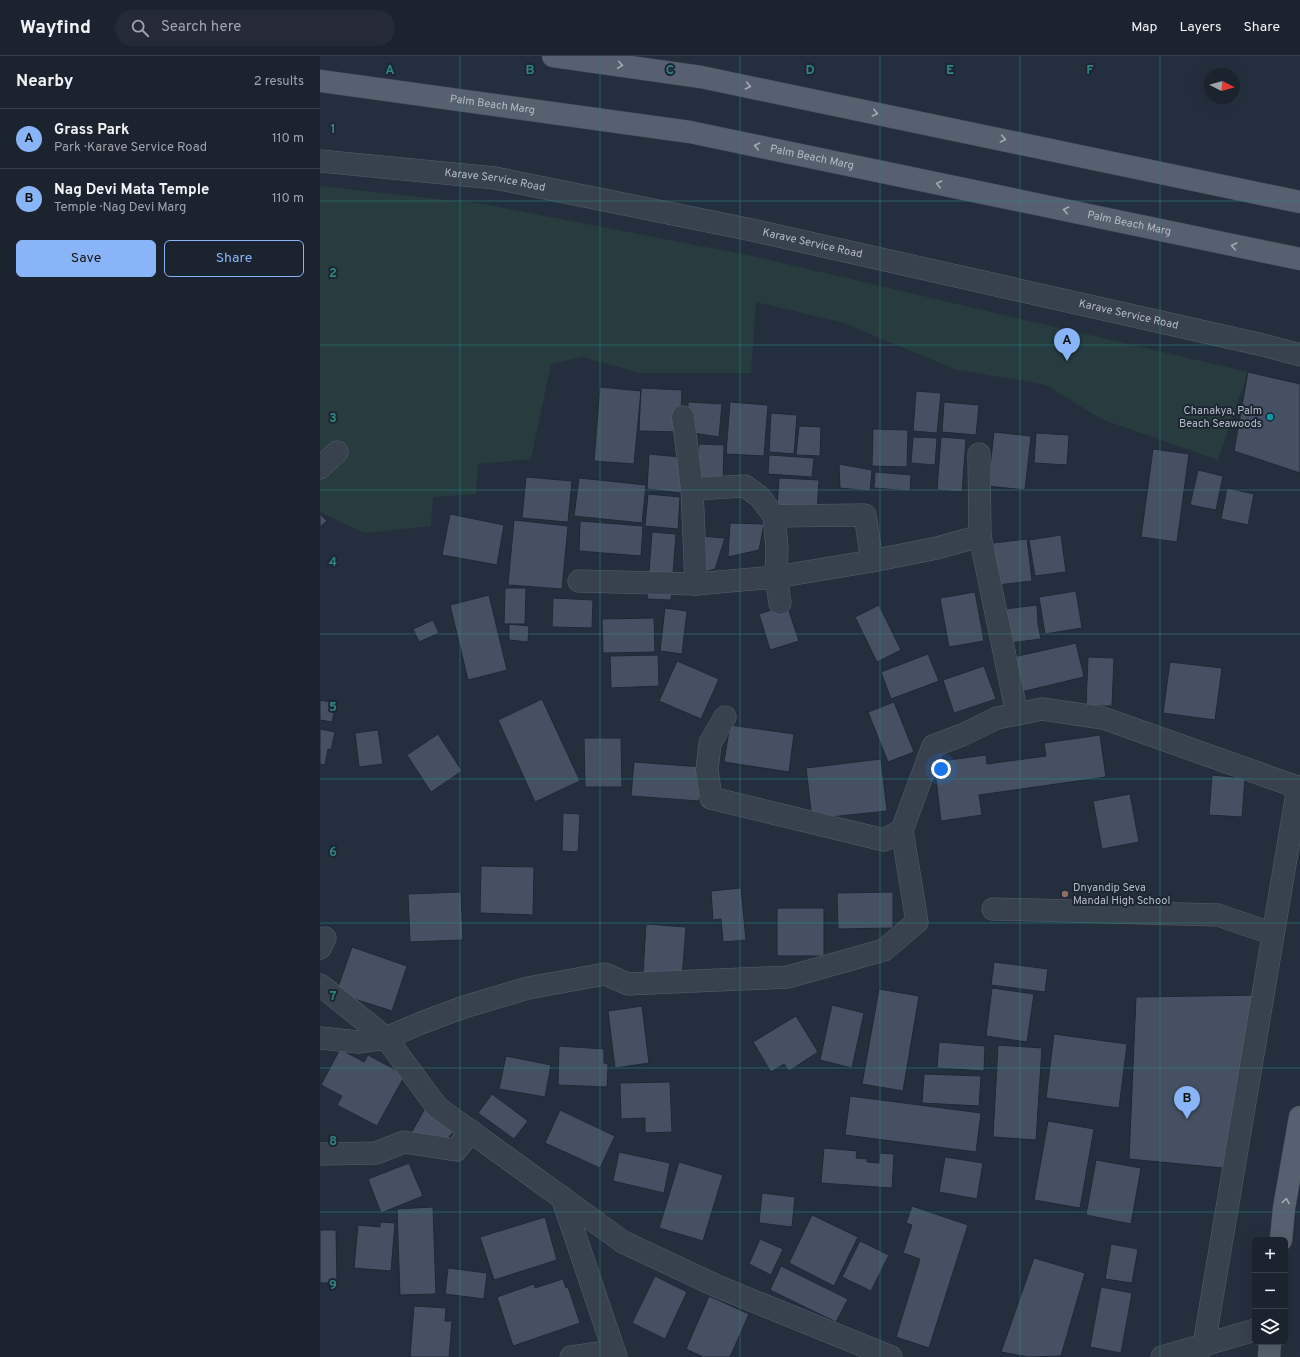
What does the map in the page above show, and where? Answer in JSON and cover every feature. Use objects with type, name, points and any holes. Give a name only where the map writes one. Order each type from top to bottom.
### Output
[{"type":"main road","points":[[554,56],[701,76],[1300,202]]},
{"type":"main road","name":"Palm Beach Marg","points":[[320,81],[690,132],[1300,259]]},
{"type":"main road","points":[[1264,252],[1300,268]]},
{"type":"main road","points":[[1281,1237],[1284,1208],[1300,1117]]},
{"type":"main road","points":[[1269,1357],[1270,1345]]},
{"type":"street","name":"Karave Service Road","points":[[320,161],[503,180],[752,230],[1255,343],[1300,355]]},
{"type":"street","points":[[683,417],[692,489],[696,584]]},
{"type":"street","points":[[320,468],[337,452]]},
{"type":"street","points":[[980,454],[980,536],[1018,714]]},
{"type":"street","points":[[692,489],[745,486],[760,497],[774,516],[777,548],[776,577],[780,603]]},
{"type":"street","points":[[774,516],[865,515],[872,561]]},
{"type":"street","points":[[580,581],[696,584],[776,577],[872,561],[937,548],[980,536]]},
{"type":"street","points":[[320,1038],[358,1042],[386,1038],[464,1007],[528,988],[605,974],[628,984],[788,976],[884,950],[917,922],[902,830],[932,746],[962,735],[997,718],[1042,710],[1104,718],[1299,787],[1199,1351]]},
{"type":"street","points":[[725,717],[710,743],[707,770],[711,798],[884,840],[902,830]]},
{"type":"street","points":[[993,909],[1218,915],[1273,934]]},
{"type":"street","points":[[320,985],[386,1038],[437,1107],[623,1242],[719,1287],[891,1357]]},
{"type":"street","points":[[323,1154],[376,1153],[404,1142],[456,1150],[471,1131]]},
{"type":"street","points":[[562,1197],[615,1354],[571,1357]]},
{"type":"street","points":[[1162,1357],[1199,1351],[1252,1331]]},
{"type":"green space","points":[[320,186],[484,204],[752,256],[1248,372],[1218,460],[1101,419],[1046,385],[954,369],[844,323],[756,302],[751,373],[639,373],[583,357],[551,364],[531,459],[478,464],[476,494],[433,497],[431,526],[364,533],[320,512]]},
{"type":"building","name":"Chanakya, Palm Beach Seawoods","points":[[1248,372],[1300,384],[1300,473],[1234,451]]},
{"type":"building","points":[[600,387],[641,391],[634,464],[594,461]]},
{"type":"building","points":[[641,388],[682,390],[680,432],[639,431]]},
{"type":"building","points":[[916,391],[941,393],[937,433],[913,431]]},
{"type":"building","points":[[688,402],[722,404],[719,437],[687,432]]},
{"type":"building","points":[[730,402],[768,405],[764,456],[726,454]]},
{"type":"building","points":[[944,402],[979,405],[976,435],[942,432]]},
{"type":"building","points":[[771,413],[797,415],[794,454],[769,452]]},
{"type":"building","points":[[799,426],[821,427],[820,456],[796,455]]},
{"type":"building","points":[[873,429],[908,430],[907,467],[872,466]]},
{"type":"building","points":[[994,432],[1031,436],[1025,490],[988,486]]},
{"type":"building","points":[[1036,433],[1069,435],[1067,465],[1034,463]]},
{"type":"building","points":[[913,437],[937,438],[935,465],[911,463]]},
{"type":"building","points":[[941,437],[966,439],[962,492],[937,490]]},
{"type":"building","points":[[699,444],[724,445],[723,482],[697,481]]},
{"type":"building","points":[[1153,449],[1189,454],[1177,542],[1141,537]]},
{"type":"building","points":[[649,454],[680,457],[681,493],[647,489]]},
{"type":"building","points":[[769,455],[814,458],[812,477],[768,474]]},
{"type":"building","points":[[839,464],[872,470],[870,491],[840,488]]},
{"type":"building","points":[[1198,470],[1223,476],[1216,510],[1190,505]]},
{"type":"building","points":[[875,472],[911,475],[910,491],[874,488]]},
{"type":"building","points":[[526,477],[572,481],[568,522],[522,518]]},
{"type":"building","points":[[579,478],[646,485],[642,523],[574,516]]},
{"type":"building","points":[[779,478],[819,480],[817,512],[777,509]]},
{"type":"building","points":[[1227,488],[1254,494],[1248,525],[1221,519]]},
{"type":"building","points":[[648,494],[680,497],[678,529],[645,526]]},
{"type":"building","points":[[320,514],[327,521],[320,527]]},
{"type":"building","points":[[450,514],[504,525],[497,565],[442,555]]},
{"type":"building","points":[[514,520],[568,526],[562,589],[508,585]]},
{"type":"building","points":[[580,521],[643,526],[641,556],[579,551]]},
{"type":"building","points":[[730,523],[764,524],[759,550],[728,557]]},
{"type":"building","points":[[652,532],[676,534],[671,600],[647,599]]},
{"type":"building","points":[[1061,535],[1066,572],[1035,576],[1029,540]]},
{"type":"building","points":[[700,536],[725,538],[715,569],[700,573]]},
{"type":"building","points":[[1027,539],[1032,581],[998,585],[993,543]]},
{"type":"building","points":[[505,588],[526,588],[525,624],[504,624]]},
{"type":"building","points":[[1076,591],[1082,628],[1045,634],[1039,597]]},
{"type":"building","points":[[975,592],[984,641],[949,647],[940,598]]},
{"type":"building","points":[[489,595],[507,670],[468,680],[450,605]]},
{"type":"building","points":[[553,598],[593,600],[592,628],[552,627]]},
{"type":"building","points":[[787,605],[799,641],[770,650],[759,614]]},
{"type":"building","points":[[879,605],[901,650],[877,662],[855,617]]},
{"type":"building","points":[[1037,605],[1038,624],[1041,639],[1009,643],[1005,609]]},
{"type":"building","points":[[665,608],[687,611],[682,654],[660,651]]},
{"type":"building","points":[[654,618],[655,652],[603,653],[602,619]]},
{"type":"building","points":[[433,620],[439,633],[419,642],[413,629]]},
{"type":"building","points":[[509,624],[529,626],[528,642],[509,640]]},
{"type":"building","points":[[1076,643],[1084,677],[1017,693],[1009,658]]},
{"type":"building","points":[[928,654],[939,681],[891,699],[881,672]]},
{"type":"building","points":[[658,655],[659,686],[611,688],[610,656]]},
{"type":"building","points":[[1088,657],[1114,658],[1112,706],[1086,706]]},
{"type":"building","points":[[677,661],[719,679],[701,719],[659,701]]},
{"type":"building","points":[[1170,662],[1222,668],[1215,720],[1163,713]]},
{"type":"building","points":[[984,666],[996,699],[954,713],[943,680]]},
{"type":"building","points":[[542,699],[580,781],[535,802],[498,720]]},
{"type":"building","points":[[320,700],[336,703],[332,722],[320,720]]},
{"type":"building","points":[[894,702],[914,752],[888,762],[868,712]]},
{"type":"building","points":[[730,725],[794,734],[789,772],[724,762]]},
{"type":"building","points":[[320,729],[335,732],[331,750],[328,749],[325,765],[320,764]]},
{"type":"building","points":[[378,730],[383,764],[359,767],[355,733]]},
{"type":"building","points":[[438,734],[462,771],[431,792],[407,755]]},
{"type":"building","points":[[1100,735],[1106,777],[979,795],[982,815],[941,821],[934,762],[986,755],[987,764],[1046,756],[1044,743]]},
{"type":"building","points":[[584,738],[621,738],[622,787],[585,787]]},
{"type":"building","points":[[881,759],[887,811],[812,819],[806,768]]},
{"type":"building","points":[[634,762],[702,767],[699,801],[631,796]]},
{"type":"building","points":[[1212,775],[1245,778],[1242,817],[1209,815]]},
{"type":"building","points":[[1130,794],[1139,842],[1102,849],[1093,801]]},
{"type":"building","points":[[563,813],[580,814],[578,852],[562,851]]},
{"type":"building","points":[[481,866],[534,867],[533,915],[480,913]]},
{"type":"building","points":[[741,888],[746,940],[723,942],[721,919],[713,920],[711,891]]},
{"type":"building","points":[[461,892],[463,940],[410,942],[408,894]]},
{"type":"building","points":[[893,892],[893,928],[838,929],[837,893]]},
{"type":"building","points":[[777,908],[824,908],[824,956],[777,956]]},
{"type":"building","points":[[646,924],[686,927],[682,978],[643,975]]},
{"type":"building","points":[[352,947],[407,966],[392,1011],[336,993]]},
{"type":"building","points":[[994,962],[1048,969],[1045,992],[991,985]]},
{"type":"building","points":[[992,988],[1034,994],[1027,1042],[986,1036]]},
{"type":"building","points":[[879,989],[919,996],[903,1091],[862,1084]]},
{"type":"building","points":[[1263,995],[1233,1169],[1129,1159],[1136,997]]},
{"type":"building","points":[[832,1005],[864,1013],[852,1068],[820,1060]]},
{"type":"building","points":[[642,1006],[649,1063],[615,1068],[608,1011]]},
{"type":"building","points":[[796,1016],[818,1052],[789,1071],[784,1064],[771,1072],[753,1042]]},
{"type":"building","points":[[1054,1034],[1127,1044],[1119,1108],[1046,1098]]},
{"type":"building","points":[[939,1042],[985,1046],[984,1071],[937,1068]]},
{"type":"building","points":[[998,1045],[1042,1048],[1036,1140],[993,1137]]},
{"type":"building","points":[[559,1046],[604,1049],[604,1063],[608,1064],[607,1087],[558,1085]]},
{"type":"building","points":[[340,1049],[364,1062],[368,1055],[405,1075],[377,1126],[337,1105],[342,1096],[321,1085]]},
{"type":"building","points":[[506,1056],[551,1065],[545,1097],[499,1089]]},
{"type":"building","points":[[924,1074],[981,1076],[979,1106],[922,1103]]},
{"type":"building","points":[[670,1082],[672,1132],[645,1133],[645,1118],[621,1119],[620,1083]]},
{"type":"building","points":[[492,1094],[528,1121],[514,1139],[478,1113]]},
{"type":"building","points":[[850,1096],[981,1113],[976,1152],[845,1135]]},
{"type":"building","points":[[427,1105],[456,1129],[440,1147],[410,1135]]},
{"type":"building","points":[[560,1110],[615,1136],[600,1168],[545,1143]]},
{"type":"building","points":[[1048,1121],[1094,1129],[1080,1208],[1034,1200]]},
{"type":"building","points":[[824,1148],[857,1151],[856,1158],[867,1159],[867,1162],[879,1163],[880,1153],[894,1154],[892,1188],[821,1183]]},
{"type":"building","points":[[619,1152],[670,1163],[664,1193],[613,1181]]},
{"type":"building","points":[[945,1157],[983,1163],[977,1199],[939,1192]]},
{"type":"building","points":[[1096,1160],[1141,1168],[1131,1224],[1086,1215]]},
{"type":"building","points":[[679,1162],[723,1175],[703,1241],[659,1228]]},
{"type":"building","points":[[409,1163],[423,1196],[381,1213],[368,1179]]},
{"type":"building","points":[[762,1193],[795,1197],[792,1227],[759,1223]]},
{"type":"building","points":[[912,1206],[968,1225],[929,1348],[896,1337],[920,1259],[903,1253],[912,1225],[906,1223]]},
{"type":"building","points":[[433,1207],[436,1294],[400,1295],[397,1209]]},
{"type":"building","points":[[812,1215],[858,1237],[834,1286],[789,1263]]},
{"type":"building","points":[[545,1217],[557,1260],[494,1280],[480,1237]]},
{"type":"building","points":[[380,1222],[395,1223],[391,1271],[354,1268],[358,1225],[380,1227]]},
{"type":"building","points":[[320,1230],[336,1230],[337,1283],[320,1283]]},
{"type":"building","points":[[760,1239],[783,1249],[771,1275],[749,1264]]},
{"type":"building","points":[[860,1241],[889,1255],[871,1291],[842,1277]]},
{"type":"building","points":[[1111,1244],[1138,1249],[1132,1283],[1105,1279]]},
{"type":"building","points":[[1034,1258],[1085,1273],[1061,1356],[1028,1357],[1001,1352]]},
{"type":"building","points":[[781,1266],[848,1299],[836,1322],[770,1290]]},
{"type":"building","points":[[448,1268],[487,1273],[484,1299],[445,1294]]},
{"type":"building","points":[[655,1276],[687,1292],[665,1339],[632,1323]]},
{"type":"building","points":[[563,1279],[566,1288],[568,1287],[580,1323],[513,1346],[497,1297],[534,1284],[535,1288]]},
{"type":"building","points":[[1101,1287],[1132,1293],[1121,1353],[1090,1347]]},
{"type":"building","points":[[709,1296],[749,1314],[730,1357],[703,1357],[686,1349]]},
{"type":"building","points":[[414,1306],[446,1308],[445,1321],[452,1321],[449,1357],[410,1357]]},
{"type":"place","name":"Grass Park","points":[[1067,361]]},
{"type":"place","name":"Chanakya, Palm Beach Seawoods","points":[[1270,417]]},
{"type":"place","name":"Dnyandip Seva Mandal High School","points":[[1065,894]]},
{"type":"place","name":"Nag Devi Mata Temple","points":[[1187,1119]]}]
